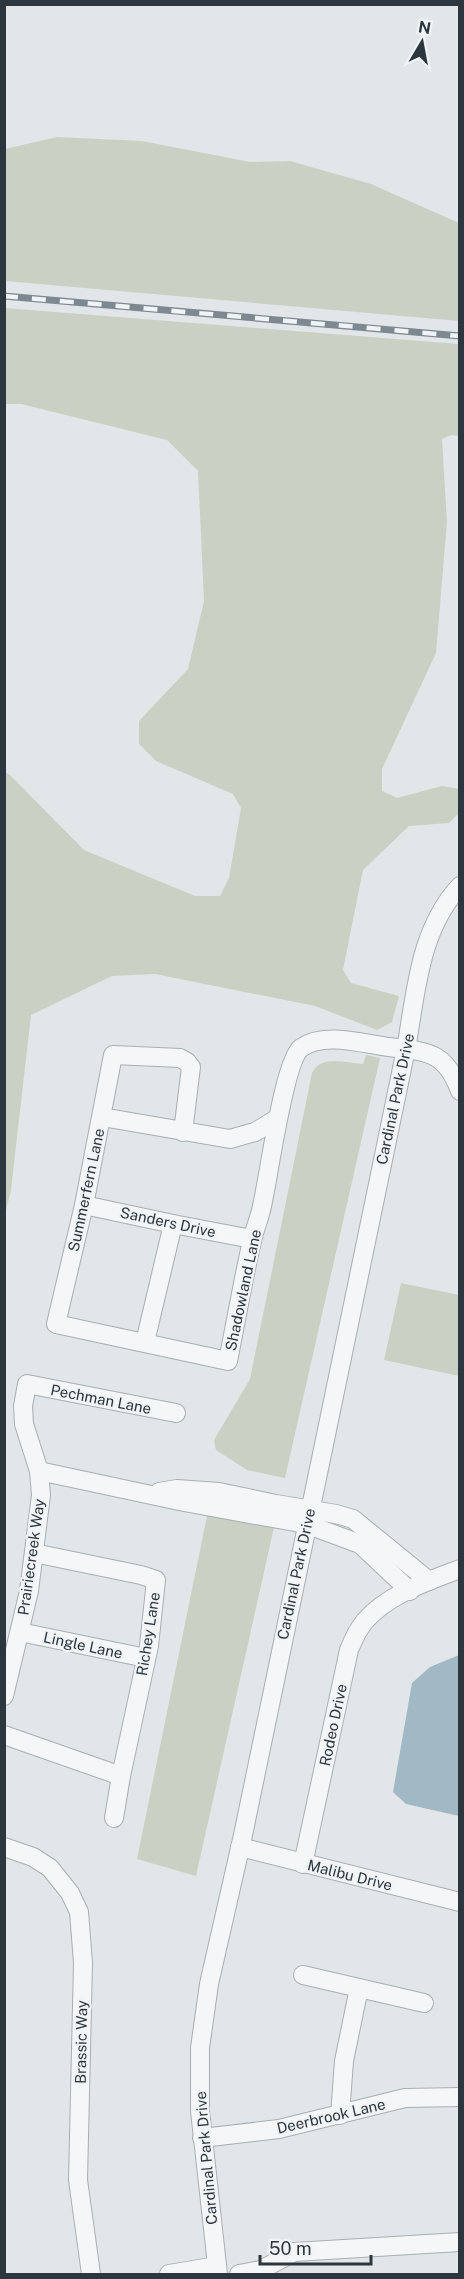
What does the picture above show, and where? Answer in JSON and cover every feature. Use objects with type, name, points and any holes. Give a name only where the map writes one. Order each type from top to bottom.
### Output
[{"type":"street","name":"Cardinal Park Drive","points":[[217,2270],[200,2111],[200,2048],[209,1984],[240,1847],[428,938],[439,914],[459,886]]},
{"type":"street","name":"Shadowland Lane","points":[[56,1324],[228,1361],[252,1239],[263,1204],[278,1118],[294,1056],[308,1044],[327,1040],[406,1049],[444,1061],[453,1073],[459,1091]]},
{"type":"street","name":"Summerfern Lane","points":[[56,1324],[84,1205],[113,1055],[180,1058],[187,1062],[191,1067],[183,1131]]},
{"type":"street","points":[[102,1117],[230,1139],[255,1132],[278,1118]]},
{"type":"street","name":"Sanders Drive","points":[[84,1205],[252,1239]]},
{"type":"street","points":[[146,1342],[173,1224]]},
{"type":"street","name":"Pechman Lane","points":[[27,1384],[176,1413]]},
{"type":"street","name":"Prairiecreek Way","points":[[4,1696],[29,1591],[41,1495],[39,1471],[24,1424],[23,1406],[27,1384]]},
{"type":"street","points":[[39,1471],[146,1495],[177,1489],[219,1492],[276,1504],[308,1516],[360,1544],[410,1591]]},
{"type":"street","points":[[308,1516],[353,1519],[429,1581]]},
{"type":"street","name":"Richey Lane","points":[[33,1553],[156,1580],[146,1658],[114,1818]]},
{"type":"street","name":"Rodeo Drive","points":[[303,1864],[349,1650],[364,1621],[390,1601],[459,1569]]},
{"type":"street","name":"Lingle Lane","points":[[20,1632],[146,1658]]},
{"type":"street","points":[[4,1735],[121,1776]]},
{"type":"street","name":"Brassic Way","points":[[4,1847],[33,1857],[50,1868],[70,1893],[79,1912],[83,1963],[78,2180],[91,2274]]},
{"type":"street","name":"Malibu Drive","points":[[240,1847],[459,1902]]},
{"type":"street","points":[[303,1975],[424,2002]]},
{"type":"street","points":[[340,2115],[344,2061],[359,1988]]},
{"type":"street","name":"Deerbrook Lane","points":[[202,2138],[279,2129],[405,2098],[459,2097]]},
{"type":"street","points":[[239,2274],[261,2270],[294,2252],[459,2242]]},
{"type":"street","points":[[169,2274],[217,2270]]},
{"type":"shaded area","points":[[57,137],[142,141],[250,162],[290,161],[371,184],[459,223],[459,321],[5,281],[5,149]]},
{"type":"shaded area","points":[[5,308],[459,344],[459,436],[451,435],[442,439],[447,522],[436,653],[382,769],[382,791],[397,798],[442,786],[459,789],[460,812],[449,823],[409,826],[363,870],[343,970],[351,983],[399,996],[392,1022],[377,1030],[315,1006],[155,974],[112,976],[31,1015],[11,1190],[5,1214],[5,772],[84,850],[195,896],[220,896],[229,878],[241,808],[233,794],[156,761],[139,744],[139,721],[188,669],[204,601],[198,471],[167,440],[21,404],[5,404]]},
{"type":"shaded area","points":[[366,1055],[380,1058],[285,1478],[247,1470],[216,1450],[214,1440],[250,1379],[312,1073],[322,1063],[342,1061],[363,1064]]},
{"type":"shaded area","points":[[401,1283],[459,1295],[459,1376],[384,1360]]},
{"type":"shaded area","points":[[218,1512],[275,1523],[196,1876],[137,1859],[207,1516]]},
{"type":"water","points":[[459,1655],[459,1816],[406,1804],[393,1792],[412,1683],[430,1667]]},
{"type":"railway","points":[[4,296],[460,336]]}]
